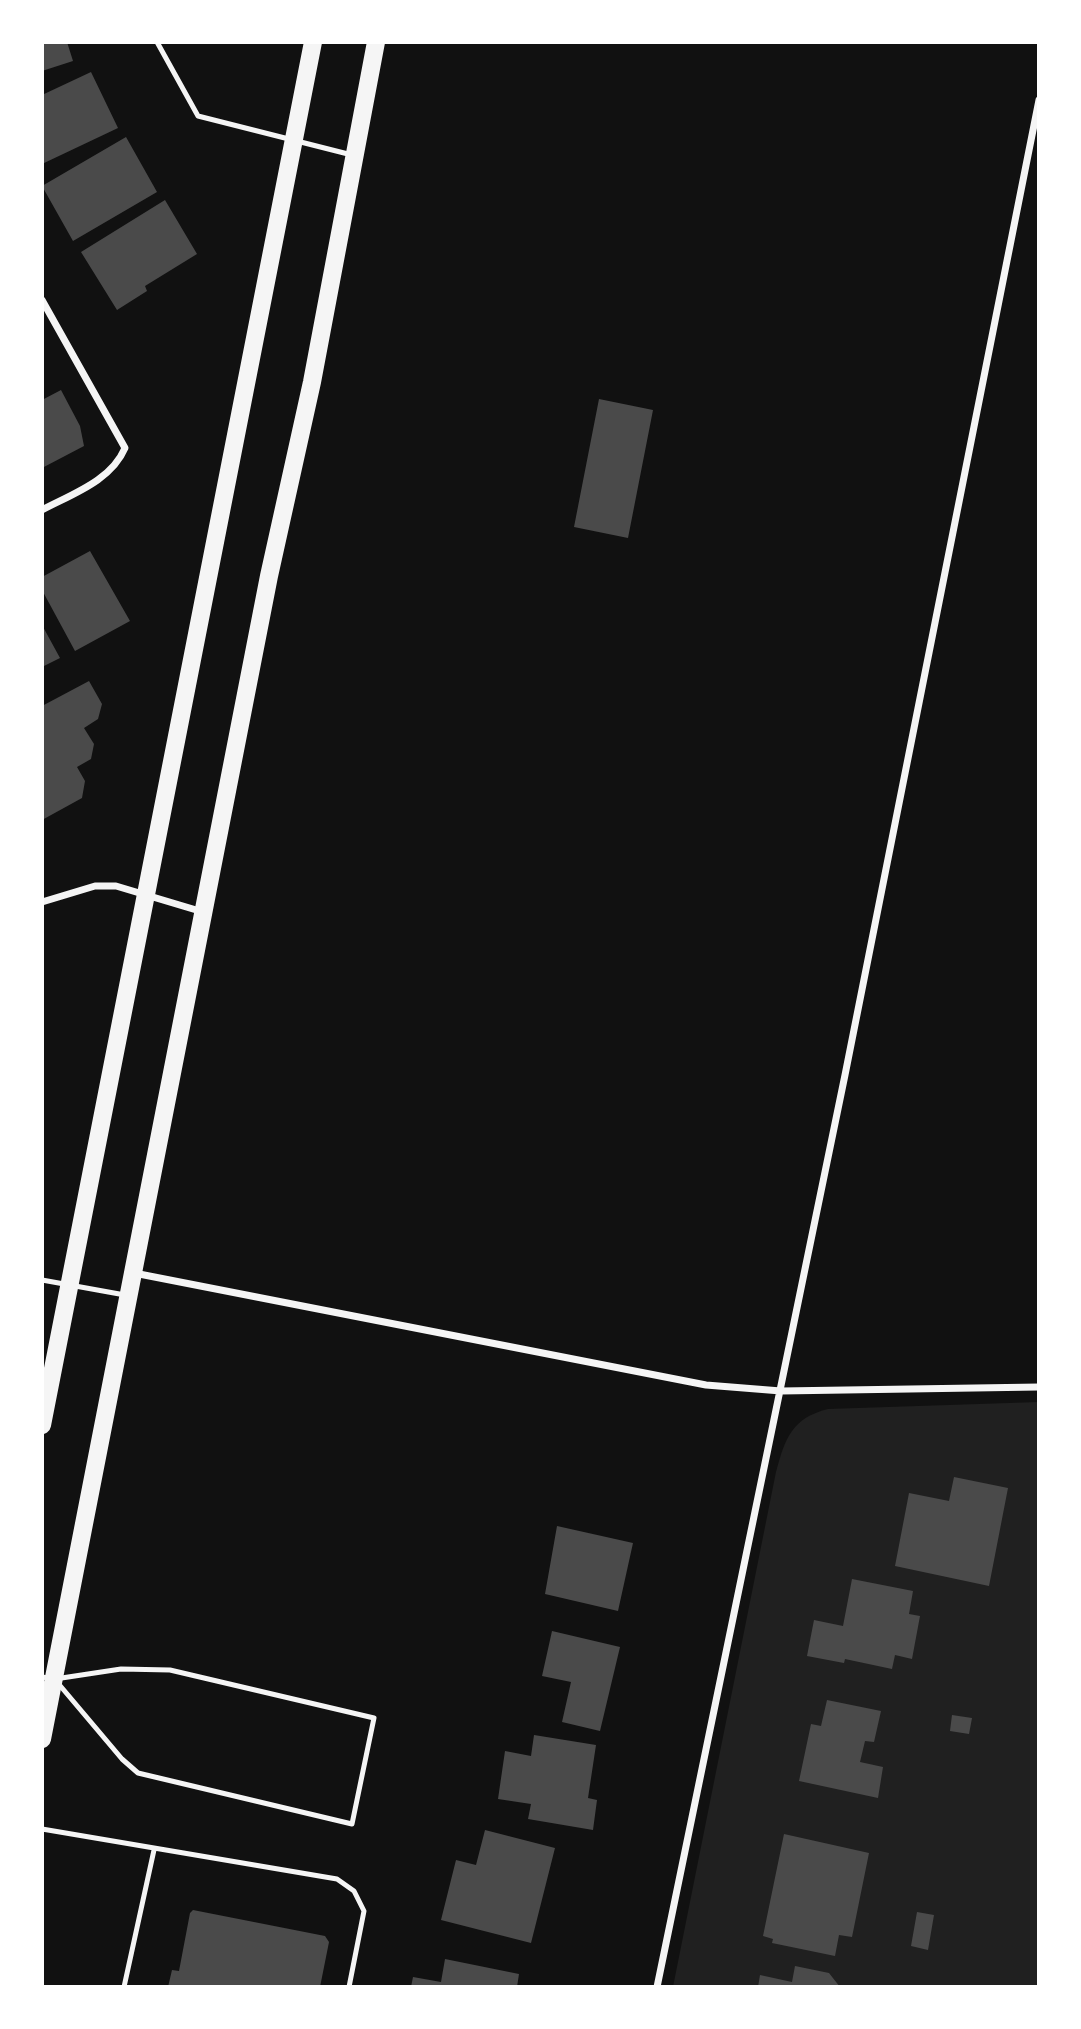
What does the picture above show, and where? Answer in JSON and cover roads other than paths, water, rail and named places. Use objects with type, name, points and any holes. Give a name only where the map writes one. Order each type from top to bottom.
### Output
[{"type":"main road","points":[[42,1425],[313,42]]},
{"type":"main road","points":[[42,1738],[49,1678],[130,1296],[376,42]]},
{"type":"street","points":[[657,1987],[781,1391],[1039,100]]},
{"type":"street","points":[[42,300],[125,448],[120,460],[104,476],[42,510]]},
{"type":"street","points":[[42,902],[95,886],[116,887],[205,912]]},
{"type":"street","points":[[133,1273],[670,1380],[781,1391],[1039,1387]]},
{"type":"lane","points":[[157,42],[198,116],[293,142],[355,155]]},
{"type":"lane","points":[[42,1280],[130,1296]]},
{"type":"lane","points":[[121,1669],[170,1670],[374,1718],[352,1824],[138,1773],[122,1759],[49,1678],[121,1669]]},
{"type":"lane","points":[[42,1829],[337,1879],[354,1891],[364,1911],[349,1987]]},
{"type":"lane","points":[[124,1987],[154,1850]]}]
